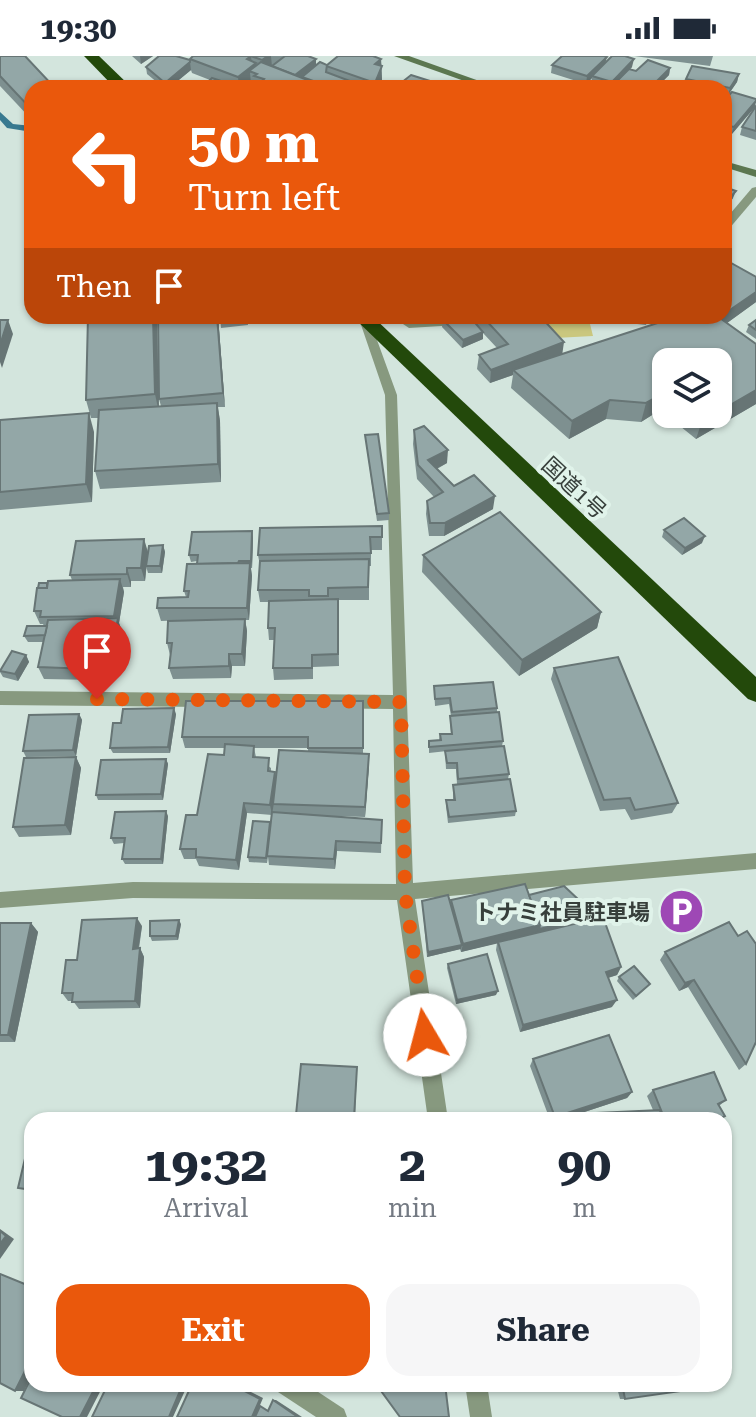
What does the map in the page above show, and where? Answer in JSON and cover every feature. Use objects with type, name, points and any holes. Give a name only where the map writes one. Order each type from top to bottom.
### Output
[{"type":"highway","points":[[91,56],[116,80]]},
{"type":"highway","name":"国道1号","points":[[369,324],[756,692]]},
{"type":"main road","points":[[399,56],[470,80]]},
{"type":"main road","points":[[732,166],[756,174]]},
{"type":"street","points":[[732,218],[756,190]]},
{"type":"street","points":[[365,324],[391,395],[405,892],[437,1112]]},
{"type":"street","points":[[0,698],[401,702]]},
{"type":"street","points":[[0,900],[133,890],[405,892],[756,861]]},
{"type":"street","points":[[298,1392],[336,1417]]},
{"type":"street","points":[[477,1392],[481,1417]]},
{"type":"shaded area","points":[[527,324],[590,324],[593,336],[536,339]]},
{"type":"building","points":[[0,56],[25,56],[48,80],[24,80],[24,102],[0,76]]},
{"type":"building","points":[[159,56],[190,60],[169,80],[161,80],[146,67]]},
{"type":"building","points":[[193,56],[251,56],[247,59],[256,63],[238,77],[190,59]]},
{"type":"building","points":[[285,56],[316,59],[295,75],[272,66]]},
{"type":"building","points":[[338,56],[373,56],[381,59],[375,64],[382,66],[376,80],[366,80],[326,66]]},
{"type":"building","points":[[562,56],[607,57],[587,76],[552,65]]},
{"type":"building","points":[[612,56],[634,59],[614,80],[592,76]]},
{"type":"building","points":[[648,60],[670,68],[658,80],[618,80],[629,69],[636,71]]},
{"type":"building","points":[[261,62],[308,80],[263,80],[249,71]]},
{"type":"building","points":[[320,62],[327,65],[326,72],[347,80],[310,80],[302,77]]},
{"type":"building","points":[[692,66],[739,74],[732,85],[732,80],[686,79]]},
{"type":"building","points":[[411,75],[427,80],[405,80]]},
{"type":"building","points":[[732,92],[756,99],[756,101],[734,127]]},
{"type":"building","points":[[756,106],[756,131],[742,127]]},
{"type":"building","points":[[732,264],[756,277],[756,292],[732,308]]},
{"type":"building","points":[[0,320],[8,320],[0,345]]},
{"type":"building","points":[[88,324],[153,324],[155,394],[86,400]]},
{"type":"building","points":[[158,324],[218,324],[223,393],[159,399]]},
{"type":"building","points":[[447,324],[476,324],[483,332],[463,340]]},
{"type":"building","points":[[489,324],[547,324],[564,342],[491,370],[479,355],[508,344]]},
{"type":"building","points":[[654,324],[728,324],[756,344],[756,390],[732,404],[732,348],[652,348],[652,400],[646,403],[610,400],[572,421],[513,370]]},
{"type":"building","points":[[217,403],[218,464],[95,471],[99,410]]},
{"type":"building","points":[[89,413],[86,484],[0,492],[0,420]]},
{"type":"building","points":[[424,426],[448,450],[428,460],[454,486],[474,475],[495,496],[445,523],[430,523],[427,501],[443,492],[418,465],[414,430]]},
{"type":"building","points":[[378,434],[389,513],[377,514],[365,435]]},
{"type":"building","points":[[500,512],[601,612],[522,660],[423,555]]},
{"type":"building","points":[[684,518],[705,536],[685,548],[664,530]]},
{"type":"building","points":[[382,526],[382,537],[370,537],[371,553],[258,555],[260,528]]},
{"type":"building","points":[[252,531],[251,561],[197,564],[198,555],[189,555],[192,532]]},
{"type":"building","points":[[144,539],[141,568],[127,568],[127,574],[70,575],[76,541]]},
{"type":"building","points":[[163,545],[160,566],[146,566],[149,546]]},
{"type":"building","points":[[369,559],[368,587],[328,588],[328,596],[309,596],[309,590],[258,590],[260,561]]},
{"type":"building","points":[[250,563],[247,608],[157,608],[158,598],[188,597],[189,591],[184,591],[187,564]]},
{"type":"building","points":[[120,579],[114,616],[40,617],[41,611],[34,611],[37,588],[47,588],[48,581]]},
{"type":"building","points":[[39,583],[47,583],[47,588],[38,588]]},
{"type":"building","points":[[338,599],[338,654],[312,655],[312,668],[273,668],[275,628],[268,628],[269,601]]},
{"type":"building","points":[[118,618],[111,660],[92,660],[90,669],[38,667],[48,620]]},
{"type":"building","points":[[245,619],[242,654],[229,654],[229,666],[169,668],[172,643],[167,643],[168,621]]},
{"type":"building","points":[[27,626],[47,626],[45,635],[24,636]]},
{"type":"building","points":[[12,651],[26,655],[15,674],[0,671]]},
{"type":"building","points":[[618,657],[678,803],[635,810],[630,798],[604,800],[554,668]]},
{"type":"building","points":[[493,682],[497,708],[452,712],[450,698],[435,699],[434,686]]},
{"type":"building","points":[[186,701],[363,701],[363,748],[308,748],[308,737],[182,737]]},
{"type":"building","points":[[174,708],[168,747],[110,748],[113,723],[121,723],[123,709]]},
{"type":"building","points":[[499,712],[503,741],[429,747],[429,741],[441,740],[440,734],[452,734],[450,716]]},
{"type":"building","points":[[79,714],[73,750],[23,751],[29,715]]},
{"type":"building","points":[[225,744],[254,746],[253,757],[269,758],[268,771],[275,772],[270,805],[244,803],[236,860],[196,857],[196,849],[180,849],[186,815],[197,815],[208,754],[224,755]]},
{"type":"building","points":[[504,746],[509,774],[458,779],[457,763],[447,763],[445,751]]},
{"type":"building","points":[[279,750],[369,754],[365,807],[273,804]]},
{"type":"building","points":[[76,757],[65,825],[13,827],[24,758]]},
{"type":"building","points":[[166,759],[161,794],[96,795],[101,760]]},
{"type":"building","points":[[510,779],[516,811],[449,817],[446,800],[455,800],[453,785]]},
{"type":"building","points":[[166,811],[161,859],[122,859],[125,838],[111,838],[115,812]]},
{"type":"building","points":[[272,812],[382,820],[381,843],[336,841],[334,859],[267,856]]},
{"type":"building","points":[[253,821],[270,822],[266,858],[248,857]]},
{"type":"building","points":[[525,884],[540,925],[463,944],[451,900]]},
{"type":"building","points":[[564,886],[596,916],[539,929],[529,895]]},
{"type":"building","points":[[448,895],[462,945],[428,952],[422,901]]},
{"type":"building","points":[[603,917],[621,967],[606,972],[617,1000],[523,1025],[498,942]]},
{"type":"building","points":[[137,918],[133,949],[140,948],[135,1001],[72,1002],[73,993],[62,993],[66,960],[77,960],[82,920]]},
{"type":"building","points":[[179,920],[176,936],[150,936],[150,921]]},
{"type":"building","points":[[729,922],[738,936],[747,931],[756,944],[756,1042],[746,1064],[694,980],[685,983],[665,952]]},
{"type":"building","points":[[0,923],[31,923],[8,1035],[0,1035]]},
{"type":"building","points":[[487,954],[498,991],[457,1000],[448,964]]},
{"type":"building","points":[[634,966],[650,984],[636,996],[619,977]]},
{"type":"building","points":[[609,1035],[632,1092],[570,1112],[553,1112],[533,1059]]},
{"type":"building","points":[[301,1064],[357,1067],[354,1112],[296,1112]]},
{"type":"building","points":[[714,1072],[726,1100],[718,1104],[723,1112],[662,1112],[653,1090]]},
{"type":"building","points":[[660,1110],[660,1112],[618,1112]]},
{"type":"building","points":[[24,1163],[24,1189],[18,1188]]},
{"type":"building","points":[[0,1274],[24,1284],[24,1373],[15,1391],[0,1383]]},
{"type":"building","points":[[24,1392],[93,1392],[80,1417],[62,1417],[21,1398]]},
{"type":"building","points":[[104,1392],[180,1392],[169,1417],[92,1417]]},
{"type":"building","points":[[188,1392],[246,1392],[260,1399],[252,1417],[177,1417]]},
{"type":"building","points":[[382,1392],[446,1392],[449,1417],[400,1417]]},
{"type":"building","points":[[624,1392],[674,1392],[625,1399]]},
{"type":"building","points":[[273,1400],[298,1417],[255,1417],[260,1406],[268,1411]]},
{"type":"waterway","points":[[0,115],[10,126],[24,128]]},
{"type":"place","name":"トナミ社員駐車場","points":[[681,912]]},
{"type":"route","points":[[97,699],[401,702],[405,892],[425,1035]]}]
